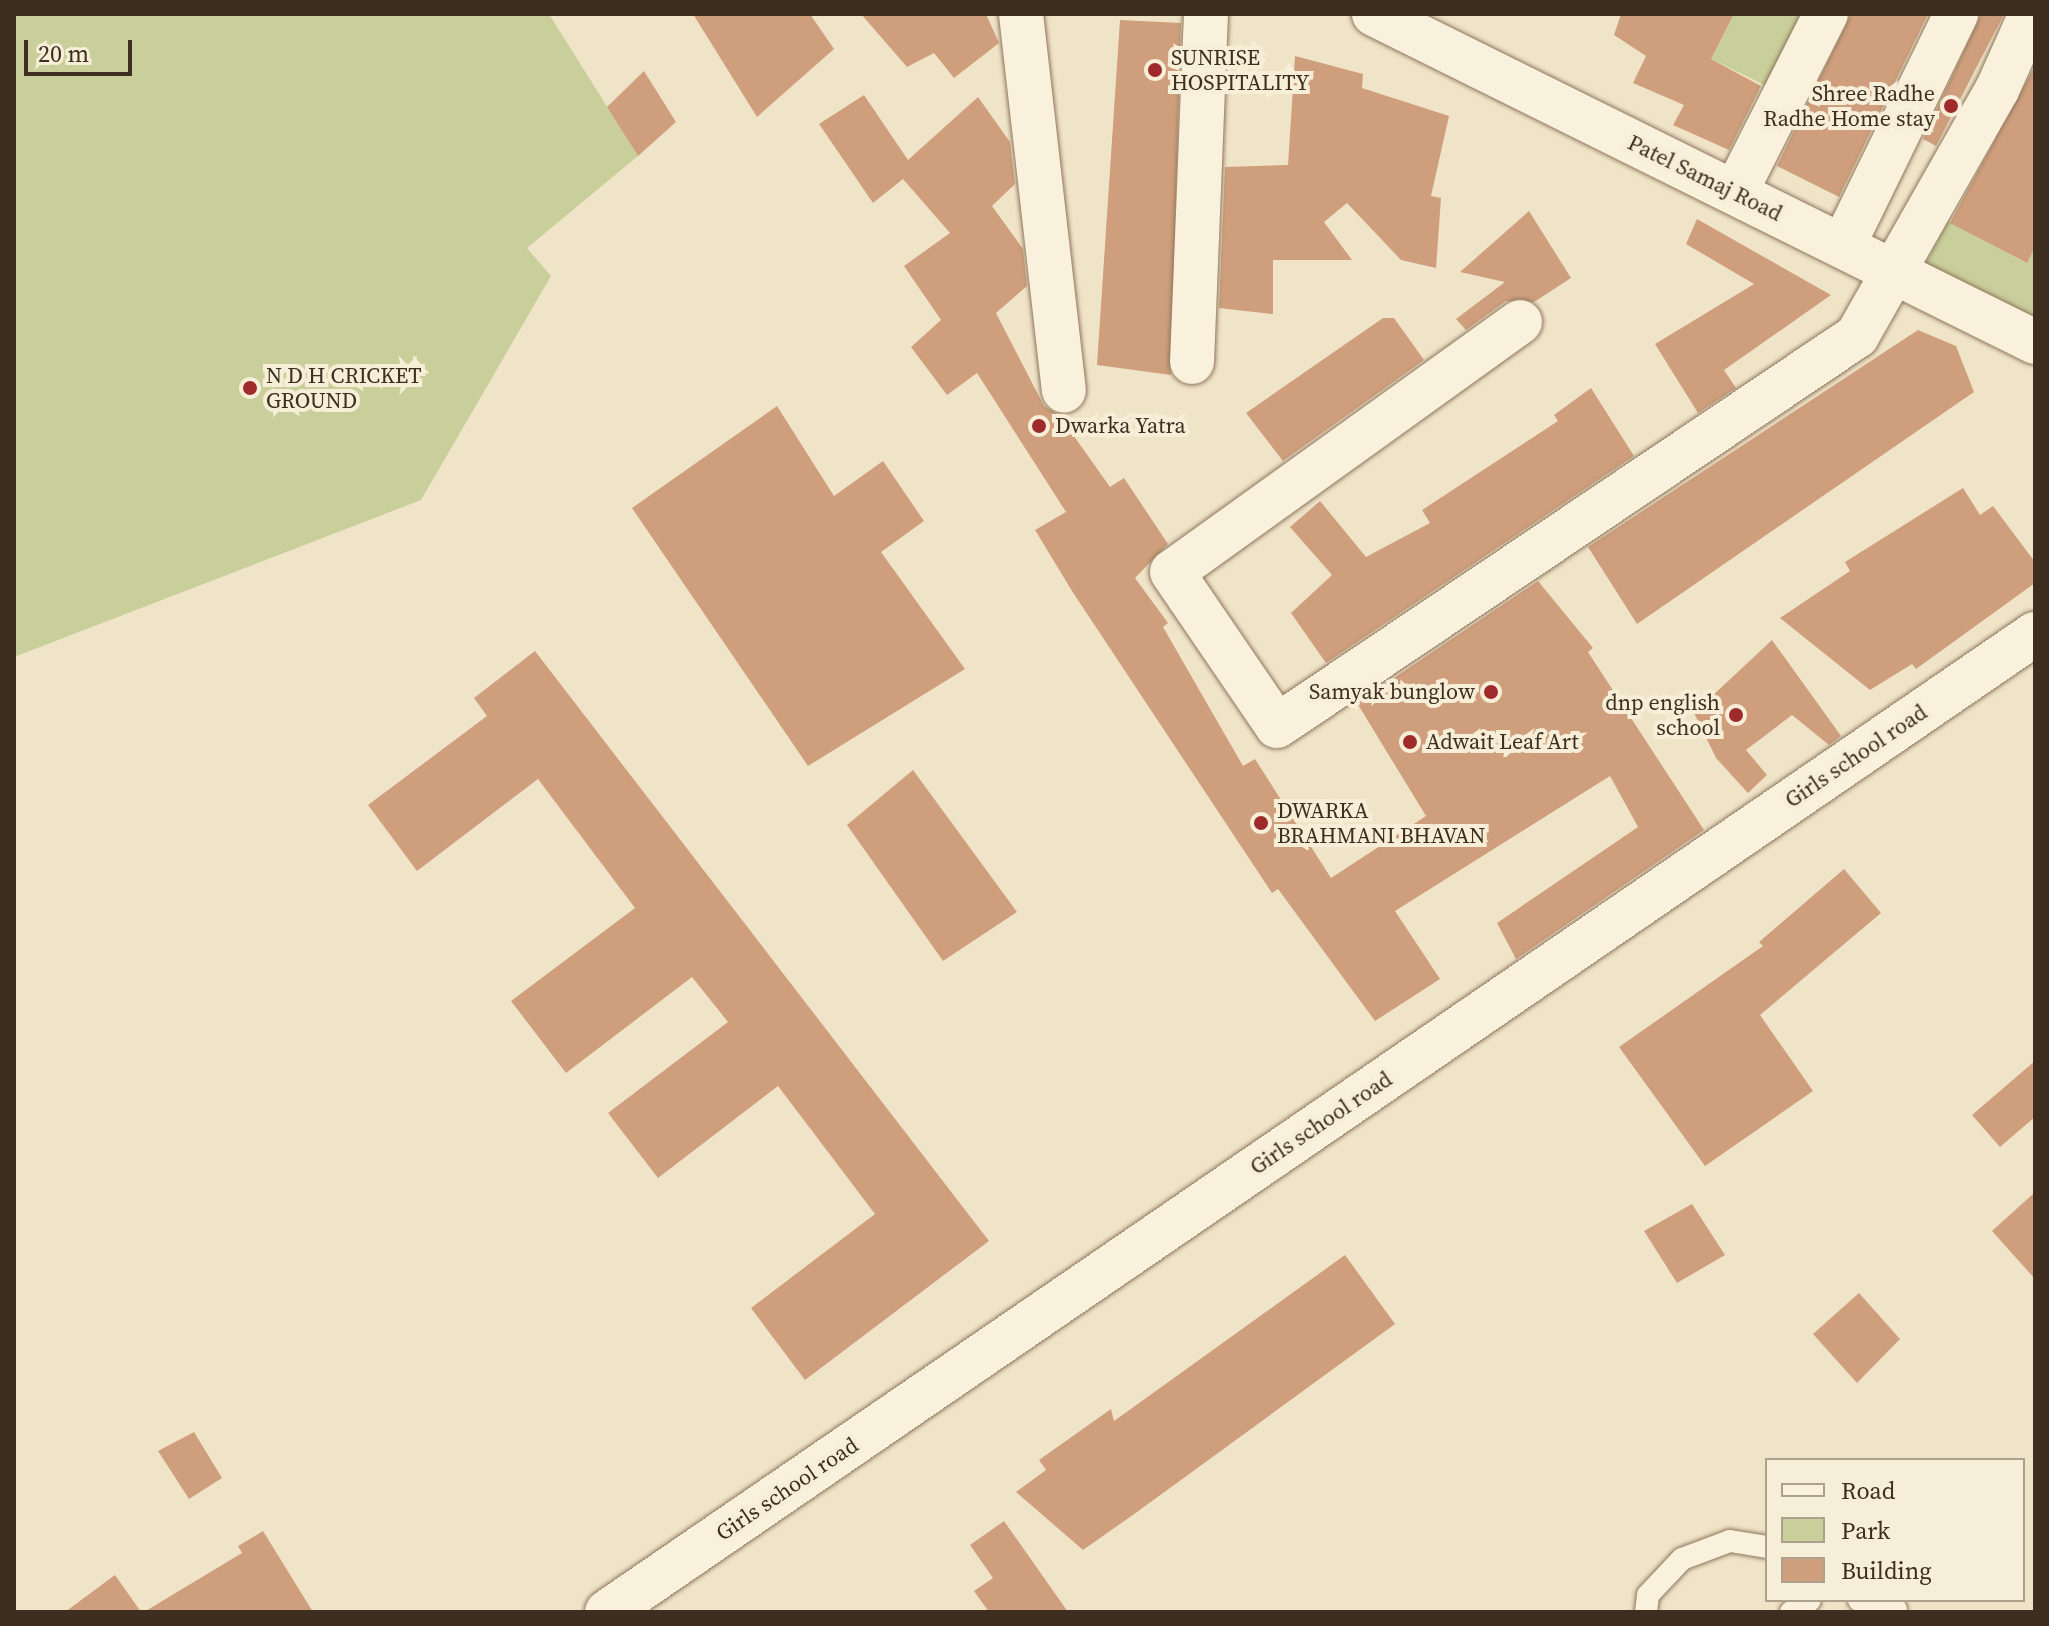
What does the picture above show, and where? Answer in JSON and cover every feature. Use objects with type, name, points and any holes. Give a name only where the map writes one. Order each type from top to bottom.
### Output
[{"type":"street","points":[[1021,14],[1064,391]]},
{"type":"street","points":[[1192,362],[1206,14]]},
{"type":"street","name":"Patel Samaj Road","points":[[1374,14],[2035,342]]},
{"type":"street","points":[[1735,193],[1826,14]]},
{"type":"street","points":[[1843,246],[1956,14]]},
{"type":"street","points":[[1520,322],[1172,572],[1277,726],[1857,336],[1896,272],[2031,14]]},
{"type":"street","name":"Girls school road","points":[[607,1612],[2035,634]]},
{"type":"lane","points":[[1646,1612],[1648,1595],[1682,1559],[1730,1541],[1765,1547]]},
{"type":"lane","points":[[1869,1602],[1893,1607]]},
{"type":"green space","name":"N D H CRICKET GROUND","points":[[14,14],[549,14],[638,156],[527,248],[551,276],[421,500],[14,657]]},
{"type":"green space","points":[[1734,14],[1826,14],[1785,95],[1711,59]]},
{"type":"green space","points":[[1948,221],[2026,263],[2035,247],[2035,341],[1916,282]]},
{"type":"building","points":[[693,14],[810,14],[834,49],[757,117]]},
{"type":"building","points":[[861,14],[986,14],[999,43],[954,78],[934,53],[907,67]]},
{"type":"building","points":[[1621,14],[1734,14],[1711,59],[1761,86],[1729,150],[1673,125],[1684,105],[1633,83],[1646,56],[1614,35]]},
{"type":"building","points":[[1851,14],[1928,14],[1839,197],[1777,166]]},
{"type":"building","points":[[1981,14],[2004,14],[1936,146],[1923,139]]},
{"type":"building","points":[[1120,20],[1181,23],[1171,375],[1097,365]]},
{"type":"building","points":[[1295,56],[1363,74],[1362,88],[1449,116],[1431,196],[1441,198],[1436,268],[1401,260],[1347,203],[1324,222],[1352,260],[1273,260],[1273,314],[1219,308],[1225,167],[1288,165]]},
{"type":"building","points":[[2035,66],[2035,247],[2027,263],[1950,223]]},
{"type":"building","points":[[644,71],[676,122],[638,156],[607,107]]},
{"type":"building","points":[[864,95],[908,160],[978,97],[1010,142],[1015,184],[992,206],[1023,249],[1027,286],[996,313],[1044,406],[1059,415],[1110,487],[1124,478],[1168,544],[1135,578],[1168,623],[1163,627],[1243,766],[1255,759],[1331,878],[1426,816],[1357,703],[1538,581],[1593,648],[1588,652],[1704,830],[1516,959],[1497,923],[1638,827],[1610,776],[1395,911],[1440,979],[1375,1021],[1278,889],[1272,893],[1072,591],[1035,530],[1066,512],[977,373],[947,395],[911,347],[941,320],[904,266],[950,233],[903,179],[873,203],[819,124]]},
{"type":"building","points":[[1529,211],[1571,278],[1534,302],[1506,301],[1466,330],[1456,319],[1505,282],[1460,272]]},
{"type":"building","points":[[1697,219],[1831,295],[1724,370],[1736,388],[1698,413],[1655,344],[1754,284],[1686,244]]},
{"type":"building","points":[[1383,318],[1394,318],[1424,360],[1283,461],[1246,413]]},
{"type":"building","points":[[1918,330],[1956,346],[1974,392],[1637,624],[1588,547]]},
{"type":"building","points":[[1591,388],[1634,456],[1326,663],[1291,613],[1332,575],[1290,527],[1320,501],[1366,557],[1430,523],[1422,510],[1558,421],[1554,415]]},
{"type":"building","points":[[777,406],[834,496],[883,461],[924,521],[881,552],[965,669],[808,766],[632,508]]},
{"type":"building","points":[[1963,488],[1980,515],[1993,506],[2035,562],[2035,583],[1916,669],[1912,664],[1870,690],[1780,618],[1850,571],[1845,562]]},
{"type":"building","points":[[1772,640],[1841,736],[1829,745],[1792,715],[1746,750],[1767,775],[1748,793],[1716,758],[1694,713]]},
{"type":"building","points":[[535,651],[989,1241],[805,1380],[751,1308],[875,1214],[778,1086],[658,1178],[608,1113],[728,1022],[692,977],[566,1073],[511,1001],[635,908],[538,779],[417,871],[368,805],[487,716],[474,698]]},
{"type":"building","points":[[913,770],[1017,912],[943,961],[847,825]]},
{"type":"building","points":[[1844,869],[1881,913],[1760,1015],[1813,1091],[1705,1166],[1619,1047],[1763,946],[1759,942]]},
{"type":"building","points":[[2035,1061],[2035,1117],[2000,1147],[1972,1115]]},
{"type":"building","points":[[2035,1192],[2035,1279],[1992,1231]]},
{"type":"building","points":[[1692,1204],[1725,1255],[1677,1283],[1644,1231]]},
{"type":"building","points":[[1345,1255],[1395,1324],[1137,1512],[1083,1550],[1016,1492],[1046,1470],[1039,1460],[1111,1409],[1114,1421]]},
{"type":"building","points":[[1859,1293],[1900,1339],[1857,1383],[1813,1334]]},
{"type":"building","points":[[194,1432],[222,1478],[189,1499],[158,1451]]},
{"type":"building","points":[[1004,1521],[1068,1612],[989,1612],[974,1591],[993,1578],[970,1545]]},
{"type":"building","points":[[263,1531],[313,1612],[144,1612],[242,1553],[238,1546]]},
{"type":"building","points":[[115,1575],[141,1612],[65,1612]]},
{"type":"place","name":"SUNRISE HOSPITALITY","points":[[1155,70]]},
{"type":"place","name":"Shree Radhe Radhe Home stay","points":[[1951,106]]},
{"type":"place","name":"N D H CRICKET GROUND","points":[[250,388]]},
{"type":"place","name":"Dwarka Yatra","points":[[1039,426]]},
{"type":"place","name":"Samyak bunglow","points":[[1491,692]]},
{"type":"place","name":"dnp english school","points":[[1736,715]]},
{"type":"place","name":"Adwait Leaf Art","points":[[1410,742]]},
{"type":"place","name":"DWARKA BRAHMANI BHAVAN","points":[[1261,823]]}]
